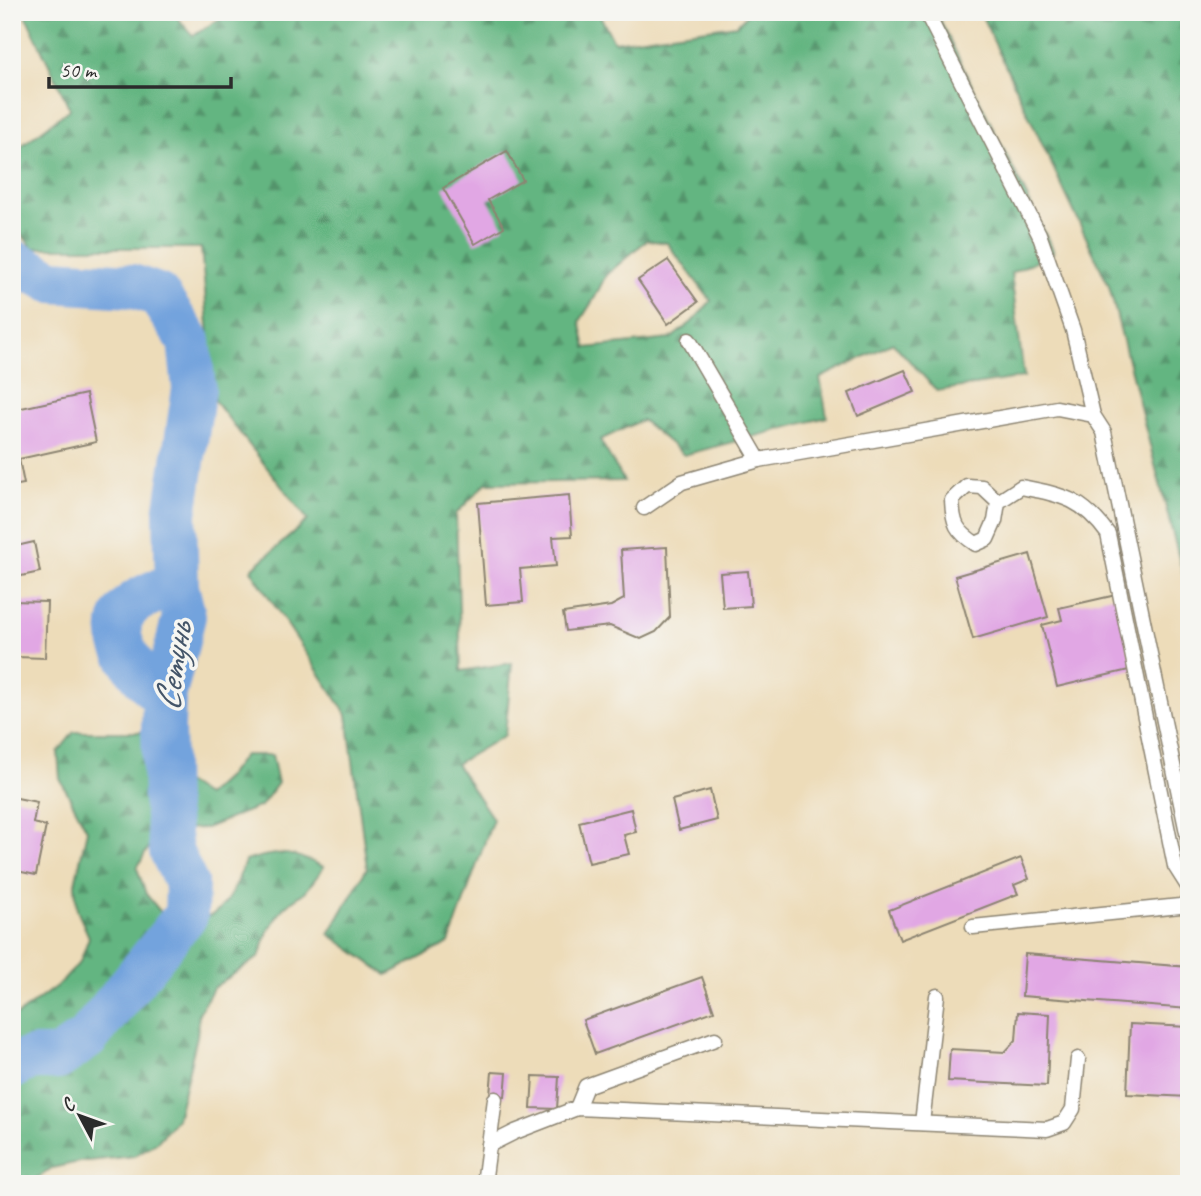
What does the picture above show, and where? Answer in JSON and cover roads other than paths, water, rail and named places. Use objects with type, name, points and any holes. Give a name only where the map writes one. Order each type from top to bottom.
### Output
[{"type":"lane","points":[[926,12],[1039,234],[1073,330],[1093,415],[1104,432],[1189,842]]},
{"type":"lane","points":[[690,340],[759,460]]},
{"type":"lane","points":[[643,508],[682,482],[759,460],[1057,408],[1093,415]]},
{"type":"lane","points":[[998,502],[1021,487],[1062,495],[1094,514],[1108,534],[1175,866],[1189,888]]},
{"type":"lane","points":[[973,927],[1189,903]]},
{"type":"lane","points":[[922,1123],[937,996]]},
{"type":"lane","points":[[578,1108],[586,1086],[715,1039]]},
{"type":"lane","points":[[489,1145],[540,1121],[578,1108],[1047,1129],[1064,1122],[1073,1109],[1078,1059]]},
{"type":"lane","points":[[484,1184],[495,1099]]},
{"type":"waterway","name":"Сетунь","points":[[12,261],[52,281],[132,286],[158,295],[189,341],[194,389],[175,514],[177,587],[184,616],[164,698],[163,728],[165,799],[171,851],[187,885],[186,915],[87,1038],[58,1058],[35,1058],[17,1063],[12,1068]]},
{"type":"waterway","points":[[164,698],[133,665],[120,638],[120,624],[125,612],[137,601],[156,591],[177,587]]}]
